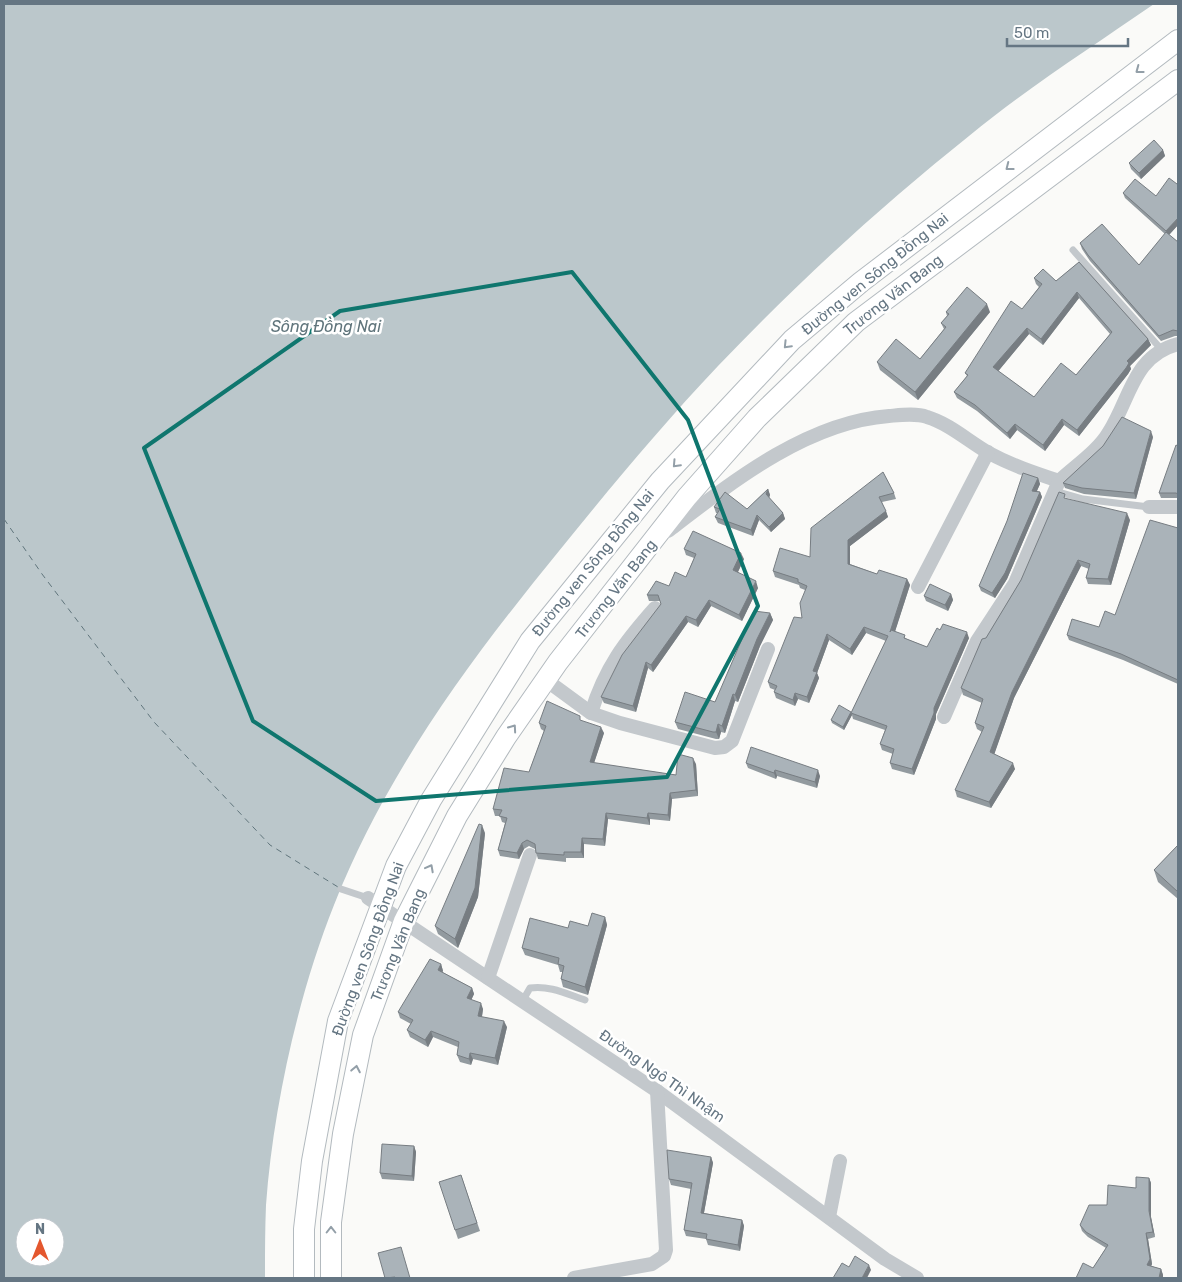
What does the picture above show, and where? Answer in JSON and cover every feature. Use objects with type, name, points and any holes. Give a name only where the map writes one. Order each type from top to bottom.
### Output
[{"type":"main road","name":"Đường ven Sông Đồng Nai","points":[[304,1278],[304,1229],[326,1078],[338,1021],[377,904],[431,800],[530,641],[660,481],[799,334],[885,264],[1178,40]]},
{"type":"main road","name":"Trương Văn Bang","points":[[331,1278],[331,1222],[344,1134],[363,1035],[404,922],[457,816],[506,737],[546,680],[687,497],[757,418],[856,322],[1178,80]]},
{"type":"street","points":[[944,717],[977,641],[1017,578],[1057,486],[1104,440],[1140,370],[1148,359],[1161,349],[1178,344]]},
{"type":"street","points":[[650,544],[728,485],[810,437],[867,417],[924,416],[940,421],[988,452],[1057,486]]},
{"type":"street","points":[[918,586],[988,452]]},
{"type":"street","points":[[1149,507],[1178,507]]},
{"type":"street","points":[[591,713],[611,662],[655,608]]},
{"type":"street","points":[[546,680],[591,713],[620,724],[686,742],[715,748],[724,747],[732,741],[768,649]]},
{"type":"street","points":[[488,978],[530,855]]},
{"type":"street","name":"Đường Ngô Thì Nhậm","points":[[377,904],[524,1000],[657,1091],[885,1259],[917,1278]]},
{"type":"street","points":[[574,1278],[652,1264],[664,1256],[666,1250],[657,1091]]},
{"type":"street","points":[[829,1217],[840,1161]]},
{"type":"lane","points":[[1073,250],[1161,349]]},
{"type":"lane","points":[[1057,486],[1083,499],[1149,507]]},
{"type":"lane","points":[[341,889],[377,904]]},
{"type":"lane","points":[[524,1000],[530,988],[537,986],[546,987],[584,1000]]},
{"type":"highlighted area","points":[[572,272],[688,420],[758,606],[667,777],[376,801],[253,721],[144,448],[340,311]]},
{"type":"water","name":"Sông Đồng Nai","points":[[4,4],[1154,4],[991,118],[871,218],[778,305],[697,388],[637,457],[526,592],[462,676],[405,764],[355,856],[334,905],[309,976],[289,1053],[269,1168],[265,1232],[265,1278],[4,1278]]},
{"type":"building","points":[[1154,140],[1163,150],[1139,173],[1129,163]]},
{"type":"building","points":[[1169,178],[1178,183],[1178,218],[1166,231],[1123,193],[1135,179],[1156,196]]},
{"type":"building","points":[[1102,224],[1139,265],[1166,232],[1178,242],[1178,331],[1173,330],[1159,336],[1088,255],[1080,243]]},
{"type":"building","points":[[1079,262],[1148,339],[1127,361],[1129,363],[1126,368],[1077,430],[1062,419],[1043,445],[1015,424],[1007,433],[975,405],[954,392],[968,375],[965,373],[1011,301],[1022,309],[1042,284],[1034,278],[1043,269],[1056,281]],"holes":[[[1077,292],[1112,332],[1076,375],[1061,363],[1034,397],[993,367],[1027,328],[1041,339]]]},
{"type":"building","points":[[967,287],[987,304],[915,392],[877,362],[896,339],[920,359],[946,327],[941,323],[949,314],[946,312]]},
{"type":"building","points":[[1122,417],[1151,431],[1134,493],[1082,488],[1063,483],[1103,446]]},
{"type":"building","points":[[1176,445],[1178,446],[1178,494],[1159,493]]},
{"type":"building","points":[[883,472],[894,493],[879,497],[886,511],[848,540],[848,564],[877,574],[879,570],[907,579],[890,632],[891,630],[905,635],[904,638],[927,647],[937,628],[940,630],[943,624],[967,632],[934,708],[934,713],[912,769],[890,763],[894,749],[880,744],[887,726],[851,713],[888,636],[864,627],[850,649],[827,634],[813,671],[817,672],[807,697],[795,693],[793,700],[774,692],[777,686],[768,682],[794,617],[802,618],[800,603],[807,586],[798,582],[798,579],[773,571],[780,548],[810,557],[811,528]]},
{"type":"building","points":[[1023,473],[1038,478],[1032,491],[1040,492],[1005,573],[992,593],[979,586],[1007,521]]},
{"type":"building","points":[[768,489],[766,494],[783,513],[769,527],[757,515],[751,530],[715,517],[720,509],[714,507],[725,492],[747,509]]},
{"type":"building","points":[[1059,492],[1065,494],[1064,498],[1127,513],[1108,579],[1086,578],[1090,564],[1078,560],[1012,692],[990,752],[1013,763],[989,802],[955,790],[984,727],[975,723],[983,699],[961,688],[982,639],[986,638],[1021,580]]},
{"type":"building","points":[[1150,520],[1178,528],[1178,680],[1121,654],[1067,635],[1072,619],[1099,627],[1105,611],[1115,615]]},
{"type":"building","points":[[693,531],[741,553],[733,570],[756,581],[739,615],[709,600],[696,620],[686,616],[651,665],[646,662],[633,706],[601,697],[622,655],[661,604],[658,595],[647,595],[656,581],[669,586],[675,572],[686,577],[696,554],[684,549]]},
{"type":"building","points":[[930,584],[951,594],[945,605],[924,596]]},
{"type":"building","points":[[754,611],[770,613],[757,639],[735,695],[733,694],[722,726],[718,724],[716,732],[713,732],[675,722],[685,692],[715,702]]},
{"type":"building","points":[[547,701],[580,716],[580,720],[601,727],[590,762],[676,775],[678,754],[693,758],[696,790],[670,793],[668,815],[648,813],[647,818],[606,813],[603,839],[582,838],[581,852],[564,852],[564,855],[536,853],[535,844],[527,840],[522,843],[517,853],[498,850],[507,818],[499,816],[502,810],[493,809],[504,768],[529,772],[546,726],[539,723]]},
{"type":"building","points":[[839,705],[851,712],[843,727],[831,720]]},
{"type":"building","points":[[751,747],[818,770],[815,782],[775,770],[774,773],[746,763]]},
{"type":"building","points":[[479,824],[482,825],[475,888],[455,939],[435,926]]},
{"type":"building","points":[[1178,845],[1178,892],[1154,870]]},
{"type":"building","points":[[592,913],[605,917],[585,987],[561,979],[564,966],[558,964],[559,958],[522,948],[530,918],[568,928],[570,921],[588,926]]},
{"type":"building","points":[[430,959],[441,964],[438,970],[472,988],[467,998],[481,1003],[478,1016],[504,1021],[495,1058],[470,1053],[469,1059],[457,1055],[459,1042],[431,1031],[425,1040],[407,1030],[413,1020],[398,1012]]},
{"type":"building","points":[[382,1144],[414,1146],[412,1176],[380,1173]]},
{"type":"building","points":[[667,1150],[711,1157],[701,1213],[742,1220],[738,1245],[706,1239],[707,1234],[684,1230],[692,1183],[669,1179]]},
{"type":"building","points":[[461,1175],[477,1223],[455,1230],[439,1182]]},
{"type":"building","points":[[1136,1177],[1149,1178],[1149,1211],[1153,1232],[1146,1233],[1150,1259],[1147,1265],[1161,1269],[1159,1278],[1076,1278],[1083,1263],[1093,1268],[1108,1245],[1086,1232],[1080,1225],[1089,1205],[1107,1205],[1108,1185],[1136,1188]]},
{"type":"building","points":[[401,1247],[410,1278],[385,1278],[378,1253]]},
{"type":"building","points":[[855,1256],[869,1265],[862,1278],[833,1278],[842,1263],[849,1267]]},
{"type":"ferry route","points":[[4,519],[42,574],[154,722],[270,845],[338,887]]}]
